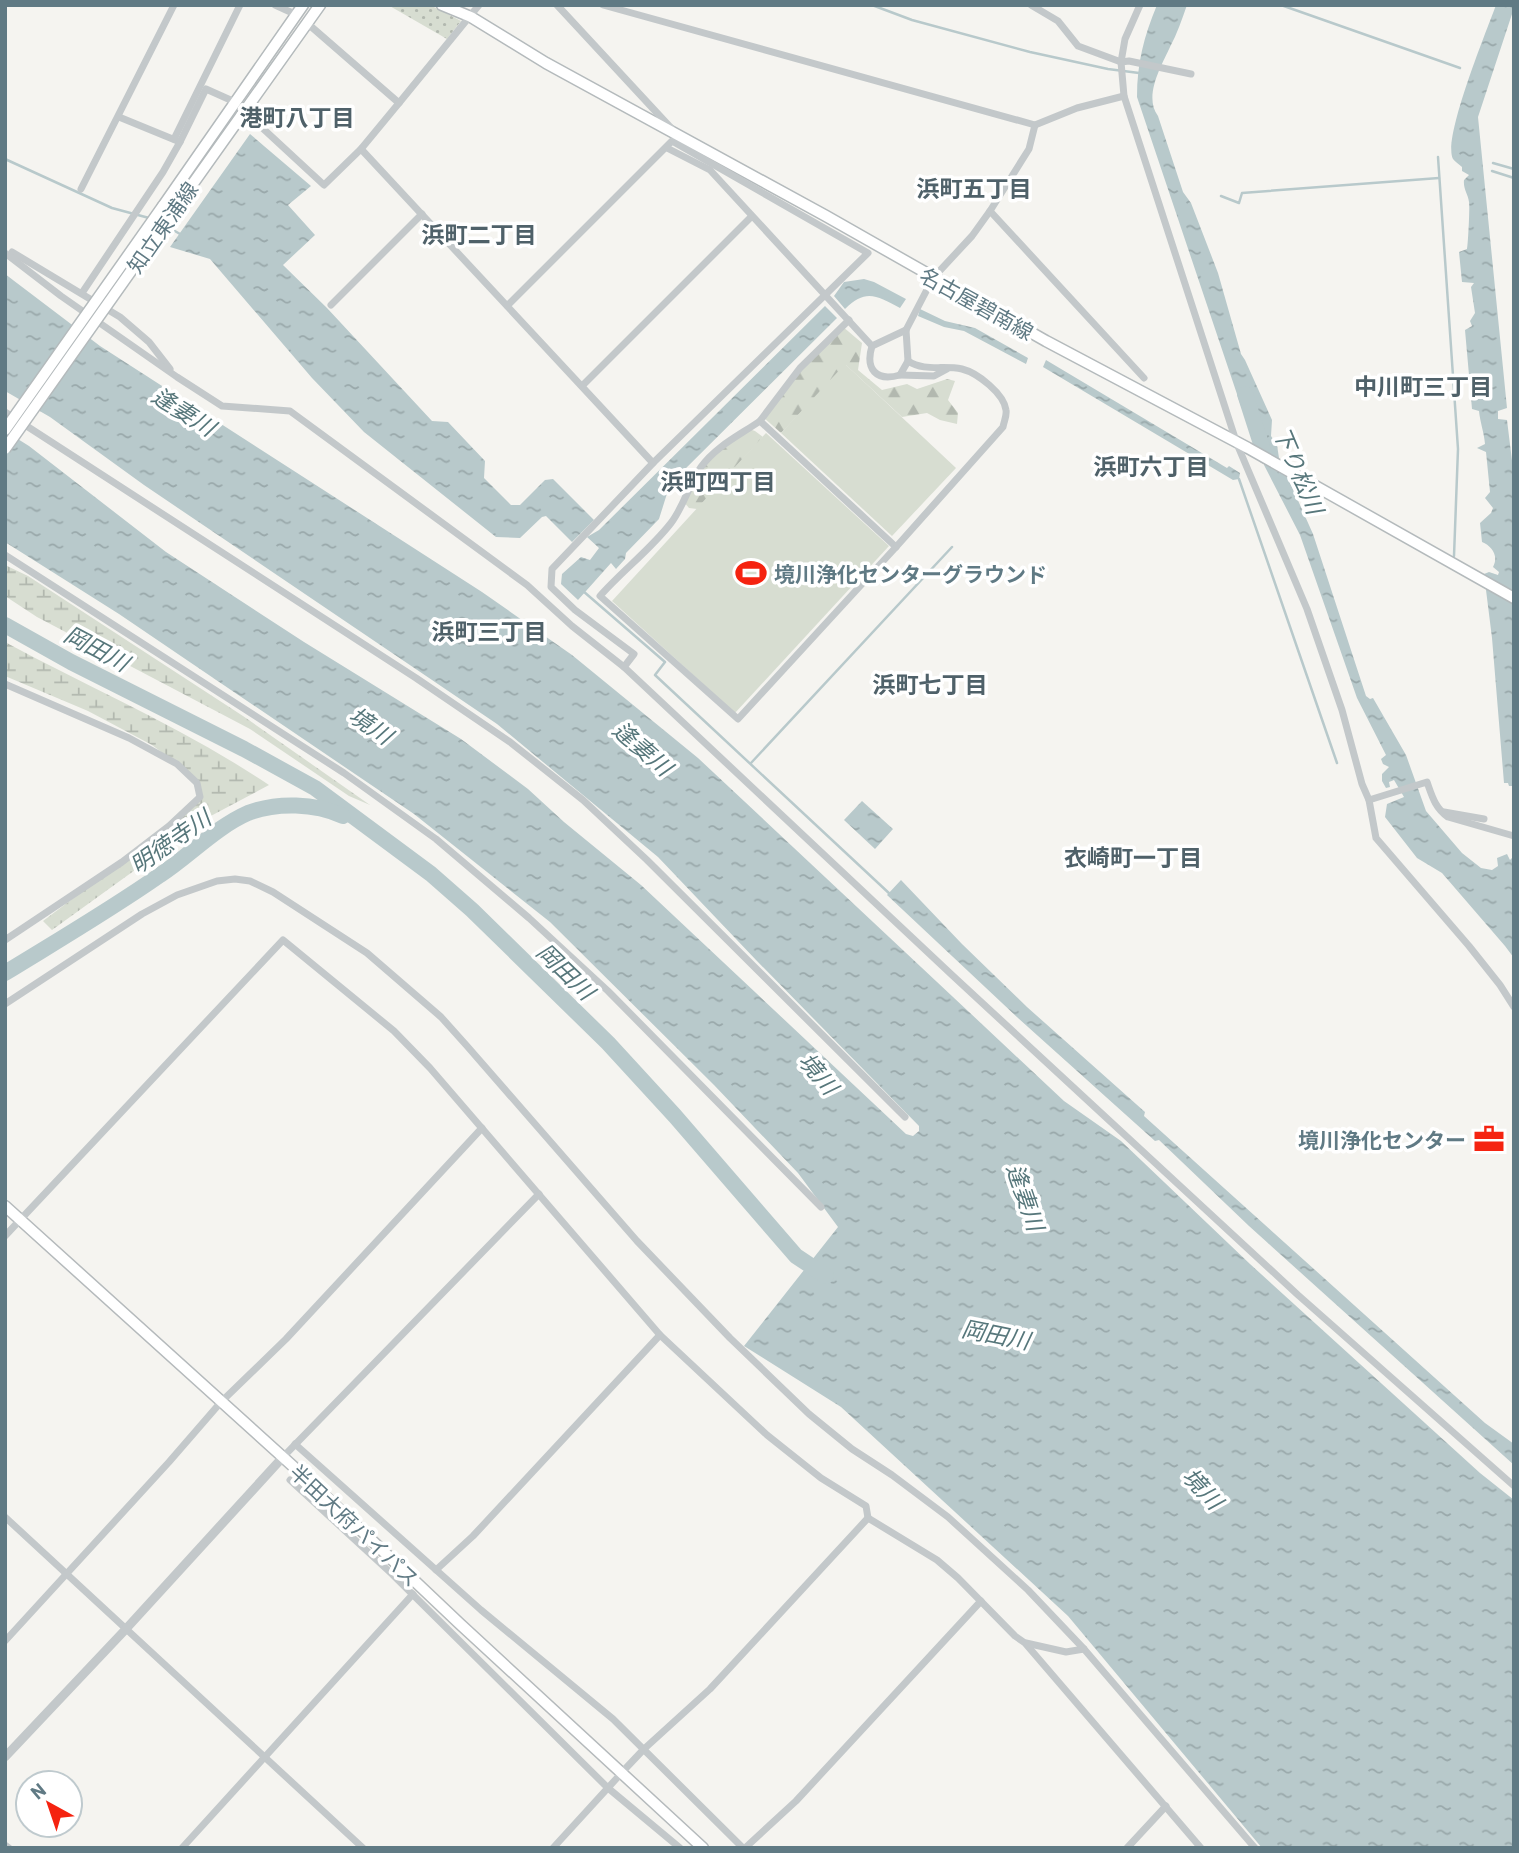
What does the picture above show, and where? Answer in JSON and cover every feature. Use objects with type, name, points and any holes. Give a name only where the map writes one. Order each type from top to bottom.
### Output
[{"type":"main road","name":"知立東浦線","points":[[5,430],[320,5]]},
{"type":"main road","name":"名古屋碧南線","points":[[442,5],[471,17],[546,63],[674,131],[933,278],[1243,446],[1514,598]]},
{"type":"main road","name":"知立東浦線","points":[[5,449],[167,209],[235,102],[300,10]]},
{"type":"main road","name":"半田大府パイパス","points":[[5,1206],[283,1457],[703,1848]]},
{"type":"street","points":[[81,189],[174,5]]},
{"type":"street","points":[[177,141],[240,5]]},
{"type":"street","points":[[275,5],[300,10]]},
{"type":"street","points":[[244,111],[324,185],[360,149],[479,5]]},
{"type":"street","points":[[557,5],[674,131]]},
{"type":"street","points":[[603,5],[1035,125],[1077,108],[1124,96]]},
{"type":"street","points":[[1031,5],[1058,21],[1078,46],[1124,62],[1191,74]]},
{"type":"street","points":[[1140,5],[1125,39],[1124,96],[1243,446],[1307,609],[1342,710],[1362,784],[1372,799],[1376,838],[1469,946],[1514,1007]]},
{"type":"street","points":[[307,23],[399,103]]},
{"type":"street","points":[[82,293],[132,218],[206,89],[235,102]]},
{"type":"street","points":[[119,117],[177,141]]},
{"type":"street","points":[[900,375],[908,361],[906,330],[933,278],[972,236],[989,211],[1029,149],[1035,125]]},
{"type":"street","points":[[507,306],[673,141],[868,253],[653,463],[552,569],[551,587],[575,610],[634,654],[624,667]]},
{"type":"street","points":[[667,148],[710,170],[872,346]]},
{"type":"street","points":[[360,149],[653,463]]},
{"type":"street","points":[[989,211],[1144,378]]},
{"type":"street","points":[[331,305],[422,214]]},
{"type":"street","points":[[582,386],[751,217]]},
{"type":"street","points":[[5,251],[120,317],[149,342],[177,377]]},
{"type":"street","points":[[5,251],[61,296],[222,406],[290,411],[527,585],[572,626],[624,667],[1298,1295],[1514,1486]]},
{"type":"street","points":[[849,320],[800,368],[760,421],[728,441],[704,463],[670,524],[600,596],[738,719],[1003,427],[1007,413],[1003,401],[979,378],[964,369],[918,368],[908,361]]},
{"type":"street","points":[[906,330],[872,346],[868,358],[872,369],[879,376],[934,376],[948,368]]},
{"type":"street","points":[[5,412],[416,678],[510,742],[583,800],[648,860],[905,1117]]},
{"type":"street","points":[[760,421],[896,547]]},
{"type":"street","points":[[5,555],[344,773],[436,839],[529,918],[608,991],[821,1207]]},
{"type":"street","points":[[5,684],[129,738],[177,764],[197,783],[200,797],[192,807],[122,862],[5,940]]},
{"type":"street","points":[[1372,799],[1427,782],[1440,811],[1448,817],[1514,836]]},
{"type":"street","points":[[1440,811],[1484,818]]},
{"type":"street","points":[[5,1004],[46,979],[76,956],[177,895],[224,879],[250,881],[273,892],[367,953],[440,1017],[490,1070],[637,1241],[730,1338],[809,1414],[852,1449],[948,1517],[1028,1590],[1084,1649],[1255,1848]]},
{"type":"street","points":[[5,1236],[284,940],[394,1031],[430,1068],[660,1335],[767,1435],[821,1478],[866,1506],[868,1518],[937,1560],[1025,1643],[1201,1848]]},
{"type":"street","points":[[5,1641],[221,1402],[286,1339],[482,1128]]},
{"type":"street","points":[[5,1757],[295,1444],[539,1194]]},
{"type":"street","points":[[436,1570],[473,1536],[660,1335]]},
{"type":"street","points":[[295,1444],[481,1610],[613,1719],[744,1848],[796,1801],[981,1601]]},
{"type":"street","points":[[290,1480],[413,1594],[608,1788],[680,1848]]},
{"type":"street","points":[[5,1517],[363,1848]]},
{"type":"street","points":[[626,1768],[710,1689],[868,1518]]},
{"type":"street","points":[[182,1848],[413,1594]]},
{"type":"street","points":[[1025,1643],[1066,1652],[1084,1649]]},
{"type":"street","points":[[553,1848],[617,1778]]},
{"type":"street","points":[[1127,1848],[1166,1806]]},
{"type":"green space","points":[[388,5],[430,5],[461,21],[447,39]]},
{"type":"green space","points":[[842,326],[862,343],[858,370],[882,390],[907,384],[917,389],[947,379],[955,381],[948,400],[958,413],[957,424],[927,413],[902,417],[846,365],[781,433],[763,417],[800,368]]},
{"type":"green space","points":[[845,364],[956,468],[892,536],[781,433]]},
{"type":"green space","points":[[749,429],[763,437],[697,509],[689,508],[683,501],[703,463]]},
{"type":"green space","name":"境川浄化センターグラウンド","points":[[766,433],[889,546],[735,713],[612,601]]},
{"type":"green space","points":[[5,565],[28,576],[243,716],[370,805],[349,796],[250,729],[37,617],[5,596]]},
{"type":"green space","points":[[5,642],[172,727],[269,785],[207,818],[52,930],[43,921],[169,826],[199,797],[189,773],[152,745],[88,711],[5,676]]},
{"type":"water","points":[[1157,5],[1187,5],[1155,81],[1152,99],[1154,108],[1183,192],[1191,203],[1218,273],[1241,354],[1272,420],[1271,436],[1313,534],[1366,696],[1373,698],[1406,755],[1426,811],[1462,853],[1481,868],[1492,870],[1498,866],[1497,858],[1507,854],[1510,860],[1514,856],[1514,958],[1442,873],[1417,858],[1385,817],[1387,804],[1404,797],[1394,780],[1389,782],[1390,787],[1386,788],[1382,781],[1382,774],[1389,767],[1383,764],[1381,759],[1386,755],[1357,698],[1300,535],[1264,465],[1258,443],[1259,425],[1255,416],[1241,406],[1137,97],[1142,50]]},
{"type":"water","points":[[1496,5],[1514,5],[1514,8],[1478,117],[1507,408],[1498,411],[1498,419],[1507,420],[1514,477],[1514,786],[1504,783],[1484,574],[1489,572],[1498,575],[1499,572],[1493,567],[1494,552],[1482,542],[1480,523],[1493,508],[1485,498],[1490,492],[1486,452],[1477,448],[1485,444],[1479,411],[1472,409],[1465,330],[1472,326],[1470,321],[1475,313],[1471,287],[1474,283],[1462,282],[1459,252],[1467,249],[1469,205],[1464,180],[1469,175],[1462,171],[1462,167],[1453,159],[1451,148],[1459,108]]},
{"type":"water","points":[[250,134],[311,186],[288,205],[315,235],[283,265],[327,308],[432,421],[448,422],[485,461],[484,478],[511,505],[520,505],[545,480],[553,479],[594,520],[572,542],[546,516],[520,538],[496,537],[364,432],[312,378],[210,259],[170,247]]},
{"type":"water","points":[[5,274],[100,346],[482,592],[572,655],[698,758],[1064,1101],[1121,1141],[1250,1264],[1480,1473],[1514,1500],[1514,1848],[1262,1848],[1068,1616],[841,1407],[744,1346],[838,1227],[798,1173],[550,922],[414,814],[119,614],[5,542],[5,431],[29,446],[166,552],[304,642],[461,739],[528,789],[641,885],[906,1134],[913,1136],[919,1131],[919,1126],[658,857],[497,724],[144,485],[50,417],[5,391]]},
{"type":"water","points":[[864,279],[906,299],[900,308],[878,298],[866,296],[852,302],[845,309],[834,296],[844,282]]},
{"type":"water","points":[[825,306],[837,318],[670,484],[659,519],[626,553],[625,559],[616,569],[611,563],[578,600],[561,584],[562,574],[581,557],[590,560],[599,548],[587,537],[599,530]]},
{"type":"water","points":[[920,309],[945,321],[975,328],[1028,358],[1026,364],[964,331],[944,327],[918,316]]},
{"type":"water","points":[[1046,360],[1227,468],[1229,466],[1240,473],[1239,479],[1233,480],[1043,367]]},
{"type":"water","points":[[862,801],[893,829],[875,849],[844,820]]},
{"type":"water","points":[[901,880],[1027,1007],[1145,1112],[1144,1116],[1485,1423],[1514,1444],[1514,1465],[1249,1226],[1159,1140],[1155,1141],[1018,1018],[887,895]]},
{"type":"waterway","points":[[872,5],[912,20],[1030,52],[1139,73]]},
{"type":"waterway","points":[[1281,5],[1460,68]]},
{"type":"waterway","points":[[1438,157],[1458,449],[1454,556]]},
{"type":"waterway","points":[[5,159],[112,208],[149,218]]},
{"type":"waterway","points":[[1493,163],[1514,169]]},
{"type":"waterway","points":[[1492,171],[1514,178]]},
{"type":"waterway","points":[[1221,196],[1239,203],[1242,193],[1439,178]]},
{"type":"waterway","points":[[168,227],[180,234]]},
{"type":"waterway","name":"下り松川","points":[[1245,394],[1265,456]]},
{"type":"waterway","points":[[1239,479],[1337,763]]},
{"type":"waterway","points":[[751,763],[952,547]]},
{"type":"waterway","points":[[583,591],[665,662],[655,675],[891,895]]},
{"type":"waterway","name":"岡田川","points":[[5,625],[315,788],[431,874],[472,910],[608,1043],[796,1256],[826,1276]]},
{"type":"waterway","name":"明徳寺川","points":[[5,973],[122,901],[225,826],[248,813],[271,807],[308,806],[343,816]]},
{"type":"place","name":"境川浄化センターグラウンド","points":[[751,573]]},
{"type":"place","name":"境川浄化センター","points":[[1489,1139]]},
{"type":"district","name":"港町八丁目","points":[[297,117]]},
{"type":"district","name":"浜町五丁目","points":[[974,188]]},
{"type":"district","name":"浜町二丁目","points":[[479,234]]},
{"type":"district","name":"中川町三丁目","points":[[1423,386]]},
{"type":"district","name":"浜町六丁目","points":[[1151,466]]},
{"type":"district","name":"浜町四丁目","points":[[718,481]]},
{"type":"district","name":"浜町三丁目","points":[[489,631]]},
{"type":"district","name":"浜町七丁目","points":[[930,684]]},
{"type":"district","name":"衣崎町一丁目","points":[[1133,857]]},
{"type":"water label","name":"逢妻川","points":[[184,411]]},
{"type":"water label","name":"境川","points":[[371,725]]},
{"type":"water label","name":"逢妻川","points":[[643,748]]},
{"type":"water label","name":"境川","points":[[819,1073]]},
{"type":"water label","name":"逢妻川","points":[[1026,1197]]},
{"type":"water label","name":"境川","points":[[1203,1488]]}]
